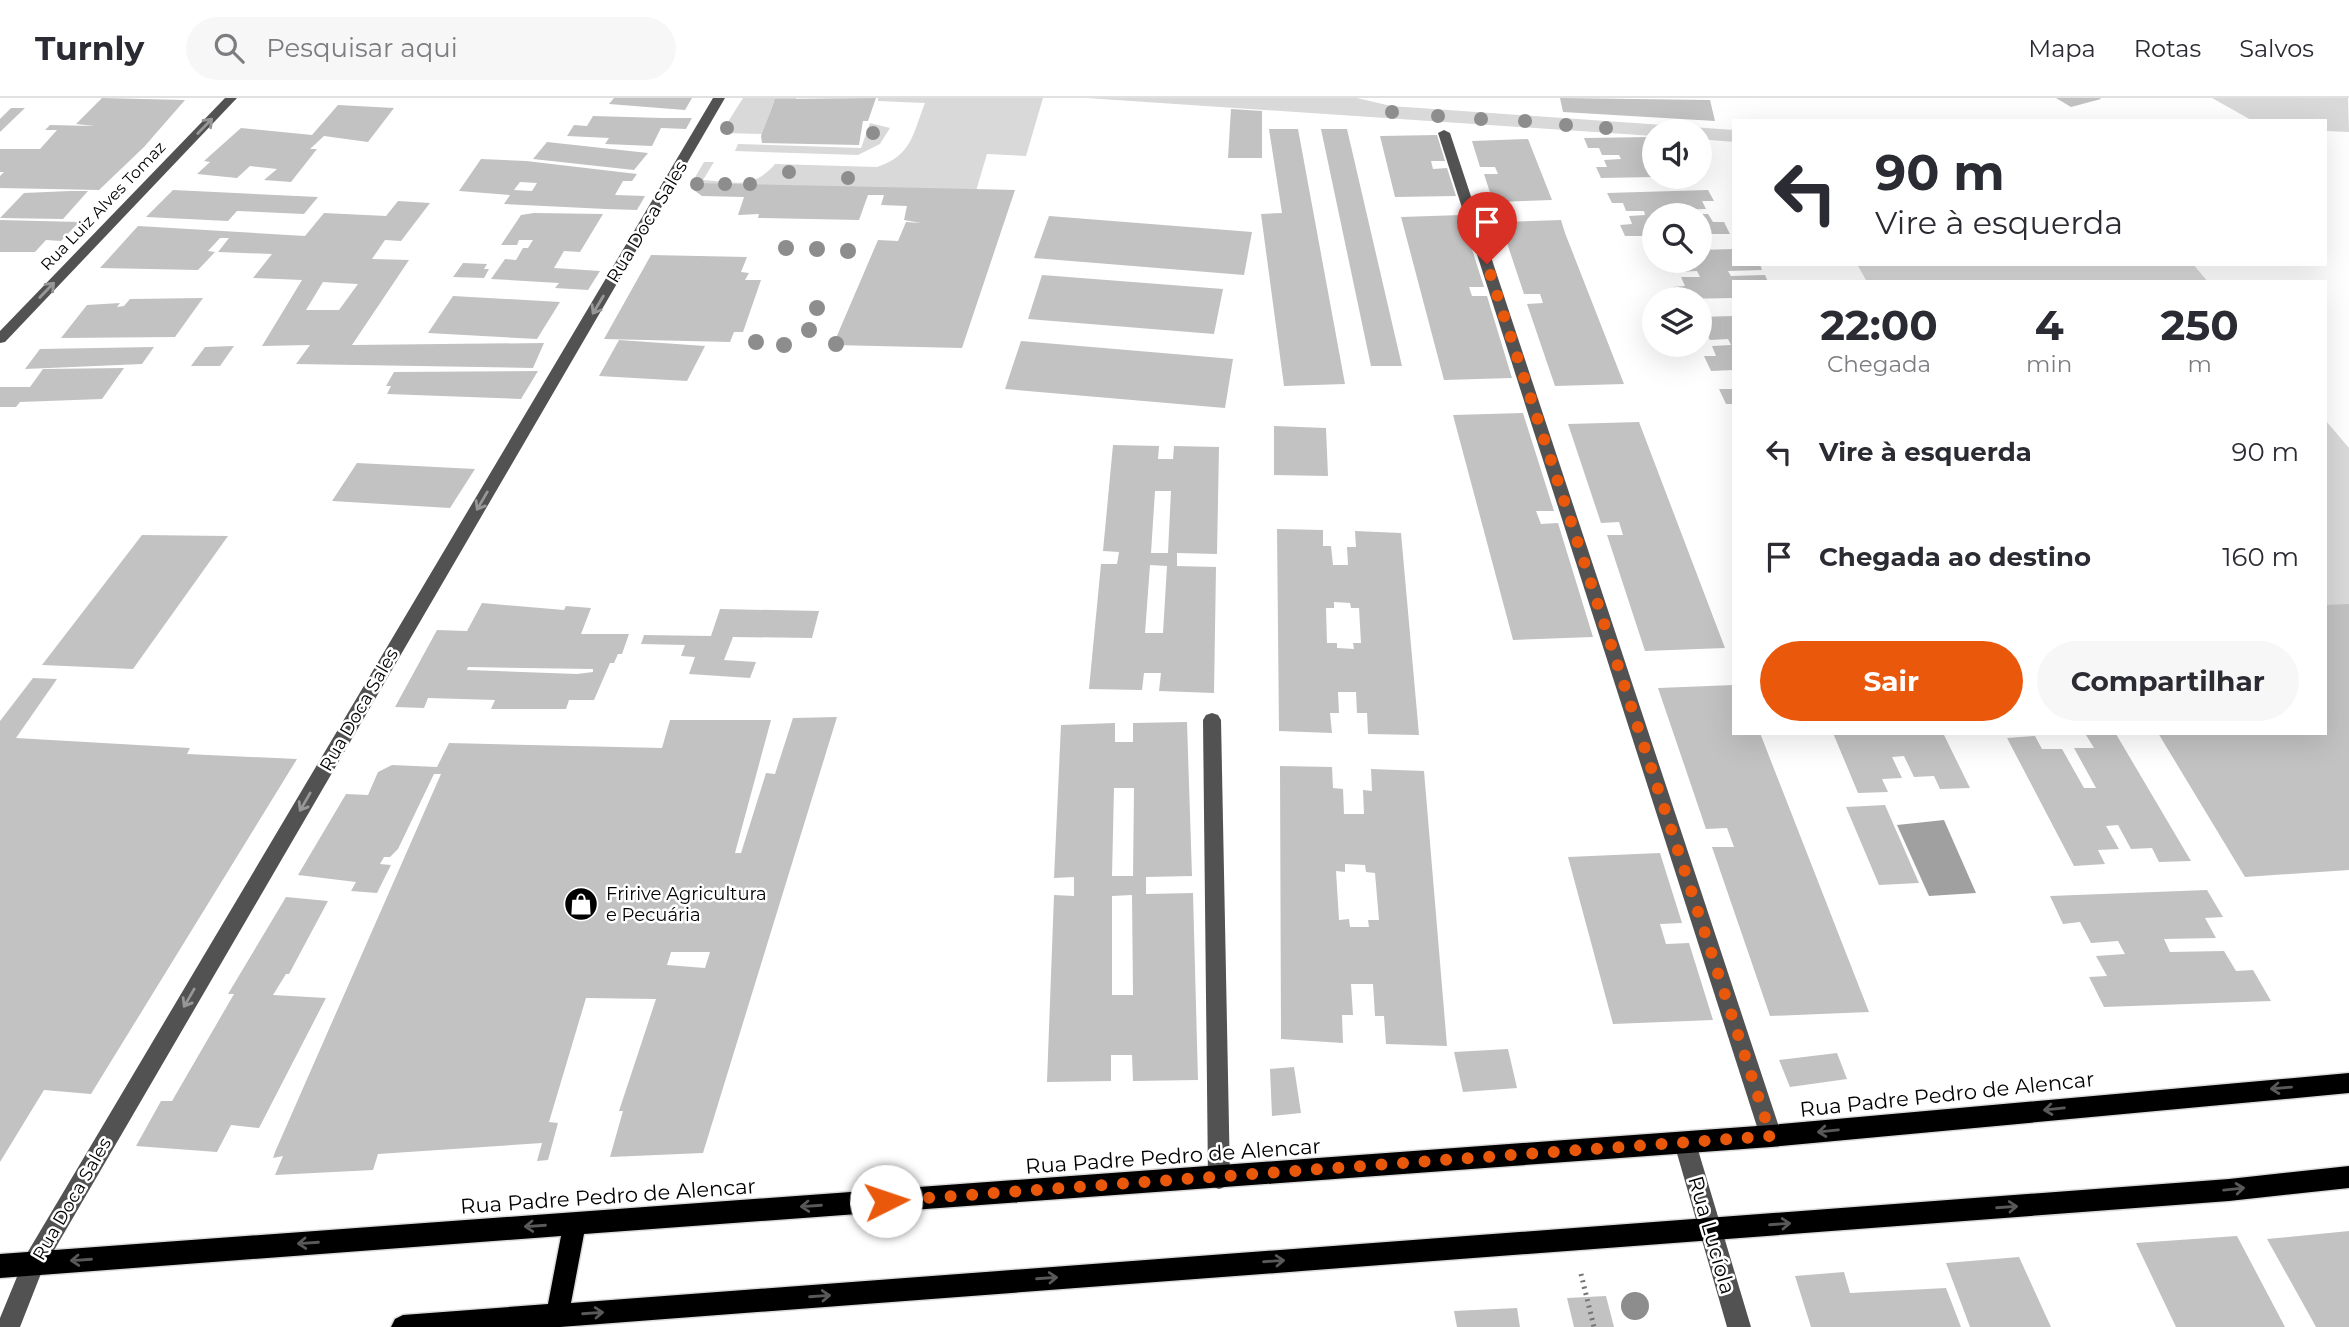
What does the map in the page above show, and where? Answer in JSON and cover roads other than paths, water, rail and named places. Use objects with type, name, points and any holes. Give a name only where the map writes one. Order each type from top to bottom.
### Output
[{"type":"main road","name":"Rua Padre Pedro de Alencar","points":[[0,1266],[1685,1143],[2349,1083]]},
{"type":"main road","points":[[403,1327],[2229,1190],[2349,1177]]},
{"type":"main road","points":[[557,1316],[575,1223]]},
{"type":"street","name":"Rua Luiz Alves Tomaz","points":[[0,339],[231,98]]},
{"type":"street","name":"Rua Doca Sales","points":[[8,1327],[34,1263],[719,98]]},
{"type":"street","points":[[1444,133],[1771,1136]]},
{"type":"street","points":[[1212,720],[1219,1178]]},
{"type":"street","name":"Rua Lucíola","points":[[1685,1143],[1739,1327]]},
{"type":"place","name":"Fririve Agricultura e Pecuária","points":[[581,904]]}]
